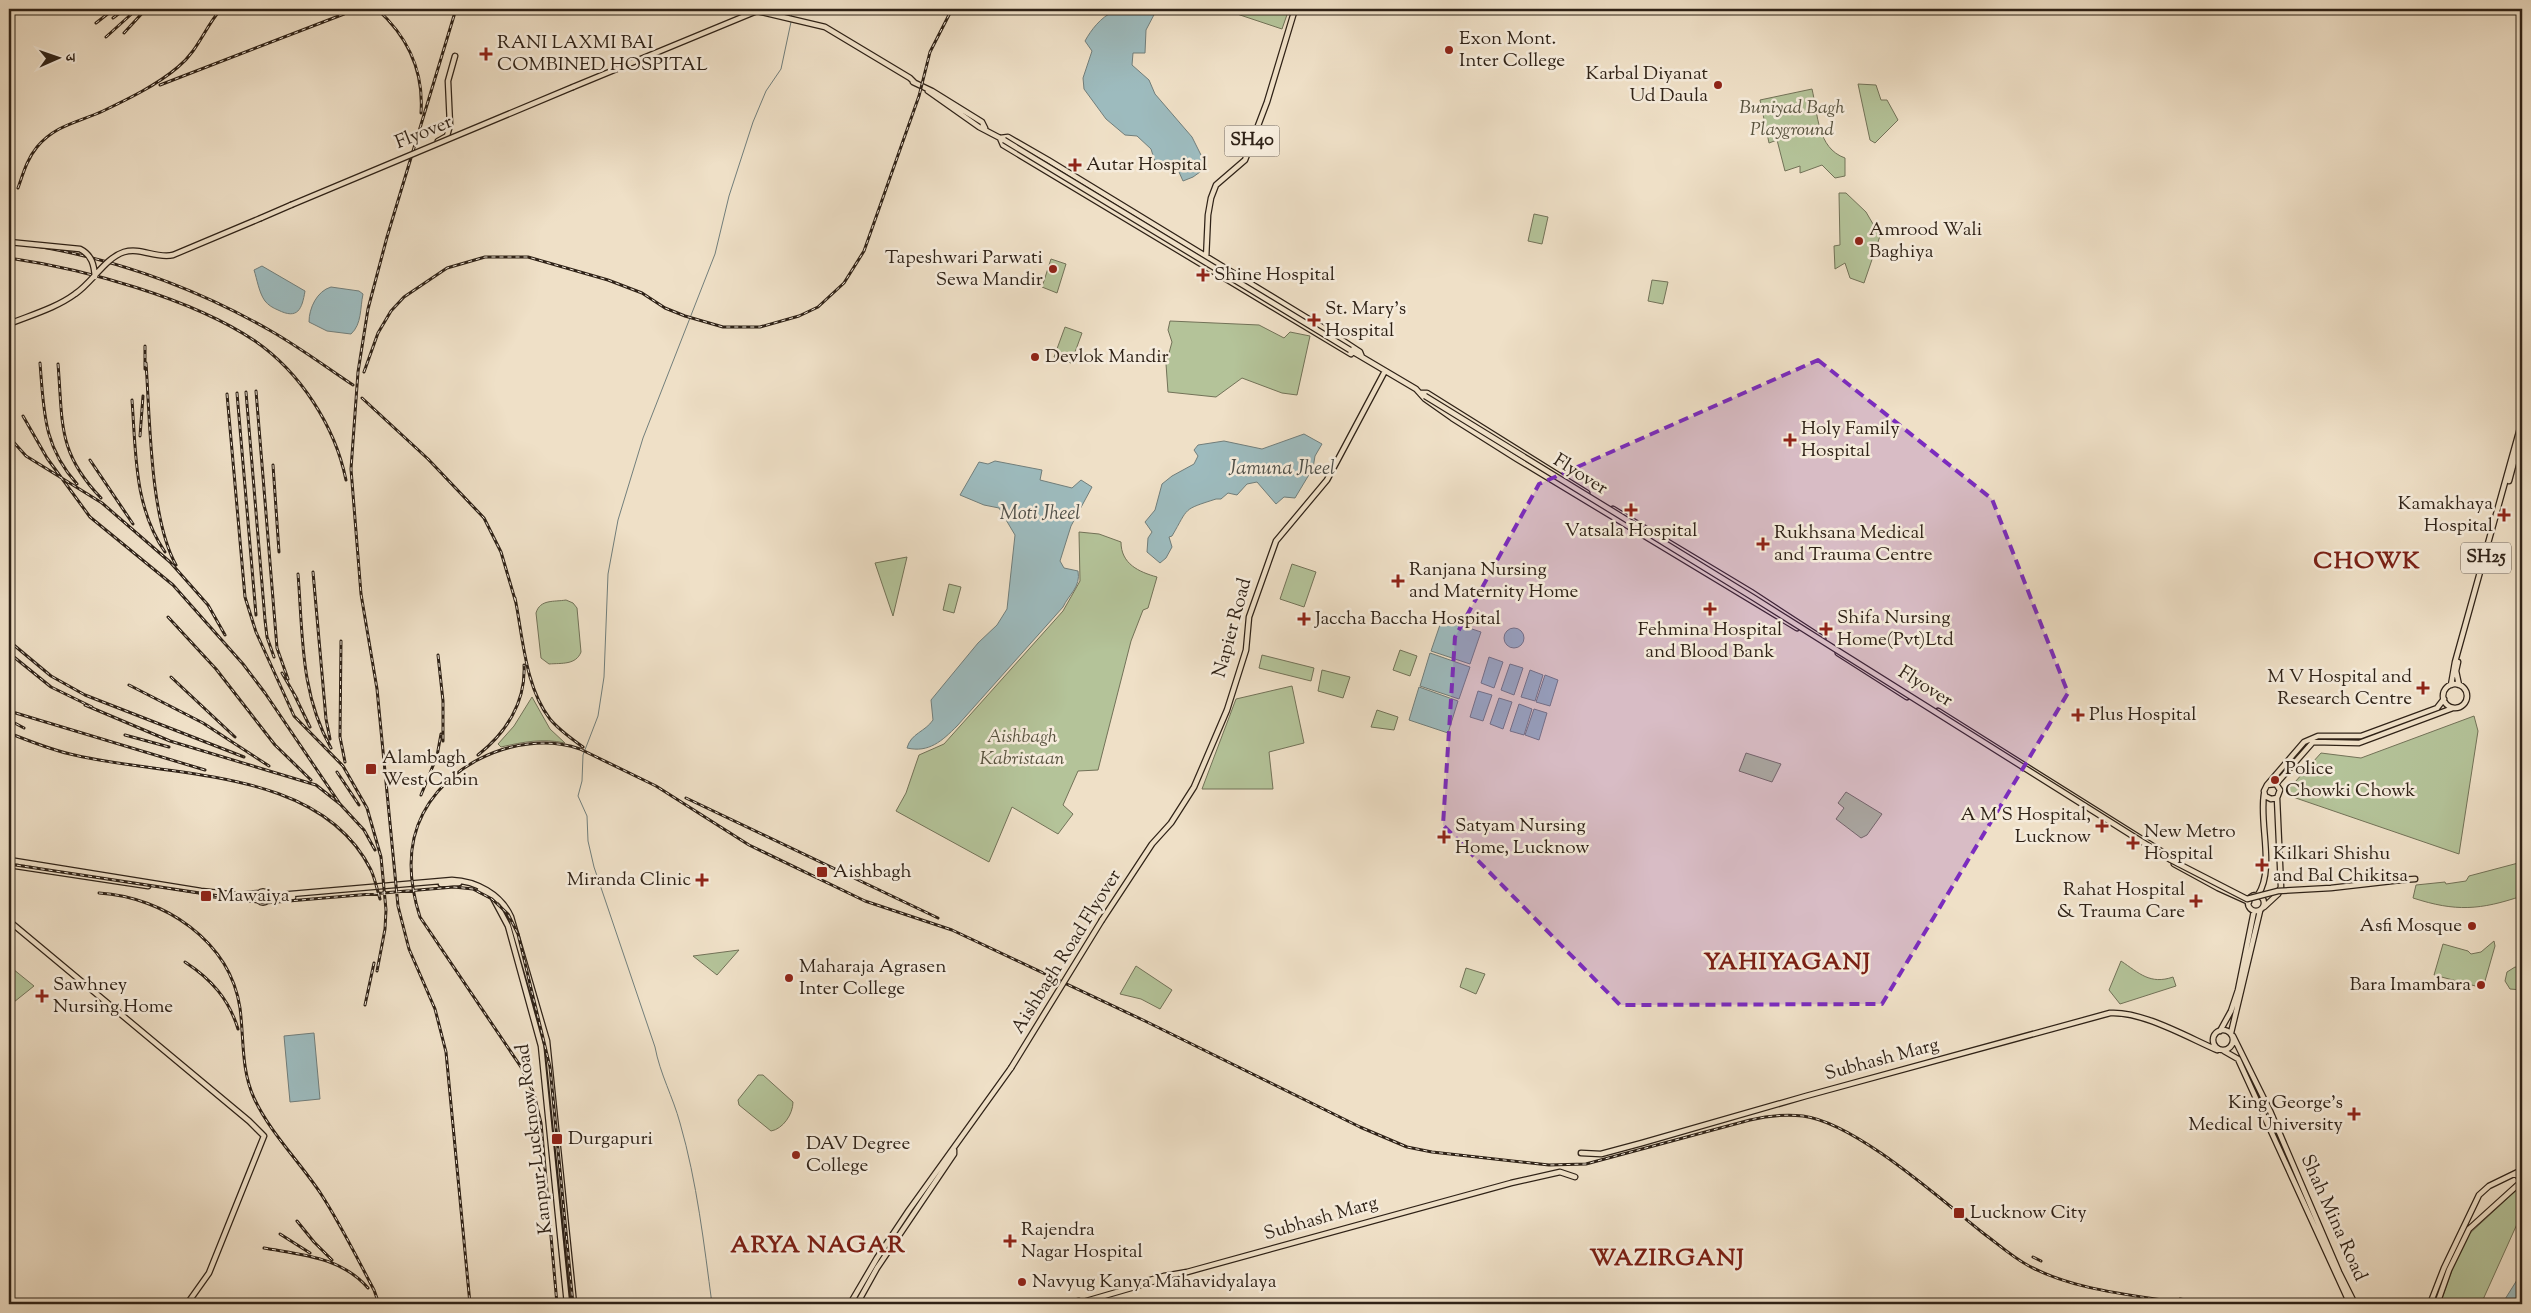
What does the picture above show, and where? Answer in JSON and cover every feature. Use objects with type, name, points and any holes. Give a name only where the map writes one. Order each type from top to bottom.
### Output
[{"type":"main road","name":"SH40","points":[[1204,265],[1211,198],[1216,185],[1245,160],[1267,102],[1295,9]]},
{"type":"main road","name":"Flyover","points":[[9,324],[67,300],[122,252],[134,251],[159,256],[173,255],[757,11],[825,27],[926,90],[935,93],[982,122],[984,128],[1002,139]]},
{"type":"main road","points":[[426,148],[444,138],[449,131],[448,81],[454,59]]},
{"type":"main road","points":[[1002,139],[1008,137],[1206,259],[1325,329],[1360,352],[1362,358]]},
{"type":"main road","points":[[1002,139],[1003,144],[1357,358],[1362,358]]},
{"type":"main road","points":[[1002,139],[1384,372],[1397,378],[1419,392],[1452,418],[1517,459],[2014,760],[2179,863],[2229,890],[2252,897],[2258,896],[2263,899],[2243,976],[2229,1047],[2224,1051],[2217,1050],[2214,1042],[2231,1011],[2243,976]]},
{"type":"main road","points":[[9,242],[80,249],[87,253],[92,261],[95,277]]},
{"type":"main road","name":"Napier Road","points":[[1152,844],[1171,823],[1194,787],[1212,749],[1246,650],[1249,617],[1276,540],[1320,490],[1358,424],[1384,372]]},
{"type":"main road","points":[[1419,392],[1427,393],[1487,428],[1611,508],[1751,592],[2193,875],[2249,902]]},
{"type":"main road","name":"Flyover","points":[[1419,392],[1746,593],[2171,860],[2227,890],[2251,898],[2278,891],[2331,888],[2415,879]]},
{"type":"main road","name":"SH25","points":[[2258,896],[2266,871],[2262,809],[2264,793],[2268,785],[2304,742],[2311,737],[2353,738],[2437,708],[2444,699],[2445,690],[2451,685],[2522,420]]},
{"type":"main road","name":"SH25","points":[[2453,708],[2462,705],[2466,699],[2465,691],[2459,685],[2454,671],[2522,432]]},
{"type":"main road","points":[[2451,685],[2459,685]]},
{"type":"main road","points":[[2444,699],[2447,705],[2453,708]]},
{"type":"main road","points":[[2268,785],[2276,784],[2314,742],[2359,743],[2453,708]]},
{"type":"main road","points":[[2393,725],[2395,730]]},
{"type":"main road","points":[[2259,910],[2278,894],[2281,887],[2277,798],[2280,790],[2276,784]]},
{"type":"main road","points":[[2264,793],[2269,799],[2277,798]]},
{"type":"main road","name":"Aishbagh Road Flyover","points":[[876,1265],[1012,1068],[1073,966],[1152,844]]},
{"type":"main road","points":[[9,860],[201,891],[239,894],[264,892],[268,898],[264,903],[258,900],[9,865]]},
{"type":"main road","name":"Kanpur-Lucknow Road","points":[[268,898],[452,880],[468,882],[495,896],[512,917],[548,1049],[574,1304]]},
{"type":"main road","name":"Kanpur-Lucknow Road","points":[[428,883],[458,883],[492,896],[508,926],[541,1046],[567,1304]]},
{"type":"main road","points":[[258,900],[259,893]]},
{"type":"main road","points":[[2252,897],[2249,902],[2250,908],[2259,910]]},
{"type":"main road","points":[[9,921],[183,1064],[264,1136],[209,1273],[187,1304]]},
{"type":"main road","name":"Subhash Marg","points":[[1583,1153],[1601,1154],[2110,1013],[2121,1012],[2186,1036],[2209,1043],[2214,1042]]},
{"type":"main road","points":[[2220,1031],[2226,1029],[2232,1034]]},
{"type":"main road","name":"Shah Mina Road","points":[[2232,1034],[2260,1091],[2355,1304]]},
{"type":"main road","name":"Subhash Marg","points":[[2186,1036],[2217,1050]]},
{"type":"main road","name":"Shah Mina Road","points":[[2224,1051],[2238,1059],[2350,1304]]},
{"type":"main road","points":[[2254,1094],[2260,1091]]},
{"type":"main road","points":[[2278,1147],[2284,1144]]},
{"type":"main road","points":[[2430,1304],[2463,1226],[2479,1195],[2489,1186],[2522,1170]]},
{"type":"main road","name":"Subhash Marg","points":[[1076,1304],[1162,1280],[1164,1276],[1187,1272],[1511,1183],[1560,1172],[1575,1176]]},
{"type":"main road","points":[[2291,1175],[2296,1172]]},
{"type":"main road","points":[[2437,1304],[2449,1270],[2469,1229],[2522,1181],[2516,1174]]},
{"type":"main road","points":[[2310,1219],[2316,1217]]},
{"type":"main road","points":[[2463,1226],[2469,1229]]},
{"type":"main road","points":[[854,1304],[876,1265]]},
{"type":"main road","points":[[854,1304],[876,1265]]},
{"type":"main road","points":[[1066,1304],[1164,1276]]},
{"type":"highlighted area","points":[[1818,360],[1992,499],[2068,693],[1882,1004],[1620,1005],[1443,825],[1455,637],[1539,484]]},
{"type":"green space","points":[[1238,9],[1289,9],[1282,29],[1237,14]]},
{"type":"green space","points":[[1858,84],[1876,85],[1881,100],[1887,100],[1898,120],[1875,143],[1870,140]]},
{"type":"green space","name":"Buniyad Bagh Playground","points":[[1812,89],[1820,129],[1829,147],[1845,158],[1845,176],[1835,178],[1822,165],[1800,173],[1800,166],[1785,171],[1777,140],[1769,143],[1760,100]]},
{"type":"green space","name":"Amrood Wali Baghiya","points":[[1839,193],[1846,193],[1866,212],[1880,236],[1864,283],[1850,278],[1845,263],[1835,269],[1834,246],[1840,245]]},
{"type":"green space","points":[[1534,214],[1548,217],[1542,244],[1528,241]]},
{"type":"green space","points":[[1051,259],[1066,264],[1057,293],[1042,287]]},
{"type":"green space","points":[[1652,280],[1668,282],[1663,304],[1648,301]]},
{"type":"green space","points":[[1170,321],[1259,325],[1284,338],[1290,332],[1310,336],[1297,395],[1282,393],[1242,378],[1216,397],[1168,392],[1166,364],[1172,342],[1168,330]]},
{"type":"green space","points":[[1065,327],[1082,333],[1071,363],[1054,357]]},
{"type":"green space","name":"Aishbagh Kabristaan","points":[[1079,532],[1099,534],[1121,542],[1124,556],[1132,566],[1144,573],[1157,577],[1148,608],[1143,610],[1131,641],[1098,770],[1078,771],[1063,805],[1073,814],[1058,834],[1012,807],[989,862],[896,811],[906,793],[919,755],[944,744],[1063,611],[1080,581]]},
{"type":"green space","points":[[907,557],[893,616],[875,563]]},
{"type":"green space","points":[[1292,564],[1316,572],[1304,607],[1280,599]]},
{"type":"green space","points":[[949,584],[961,587],[954,613],[943,610]]},
{"type":"green space","points":[[566,600],[573,603],[577,608],[581,652],[572,661],[549,664],[541,658],[536,613],[544,603]]},
{"type":"green space","points":[[1400,650],[1417,656],[1410,676],[1393,670]]},
{"type":"green space","points":[[1262,655],[1314,668],[1311,681],[1259,668]]},
{"type":"green space","points":[[1322,670],[1350,677],[1343,698],[1318,691]]},
{"type":"green space","points":[[1292,686],[1304,743],[1269,752],[1273,789],[1202,789],[1236,699]]},
{"type":"green space","points":[[532,697],[550,729],[565,743],[525,742],[501,747],[498,744],[514,726]]},
{"type":"green space","points":[[1377,710],[1398,717],[1394,730],[1371,727]]},
{"type":"green space","points":[[2474,716],[2478,731],[2459,854],[2287,795],[2286,792],[2321,753],[2361,758]]},
{"type":"green space","points":[[1746,753],[1781,764],[1772,782],[1739,771]]},
{"type":"green space","points":[[1846,792],[1882,814],[1867,835],[1861,838],[1836,819],[1844,808],[1838,803]]},
{"type":"green space","points":[[2522,862],[2522,896],[2507,901],[2468,908],[2442,906],[2413,898],[2416,885],[2466,881],[2469,876]]},
{"type":"green space","points":[[2494,941],[2495,946],[2483,988],[2434,975],[2443,944],[2468,951],[2471,954],[2481,952]]},
{"type":"green space","points":[[739,950],[717,975],[693,956]]},
{"type":"green space","points":[[2121,961],[2151,979],[2158,980],[2173,977],[2176,986],[2120,1004],[2109,990]]},
{"type":"green space","points":[[1136,966],[1172,990],[1160,1009],[1141,999],[1120,994]]},
{"type":"green space","points":[[2515,967],[2522,968],[2522,990],[2510,989],[2505,981],[2507,972]]},
{"type":"green space","points":[[1466,968],[1485,974],[1476,994],[1460,987]]},
{"type":"green space","points":[[13,969],[34,986],[9,1006],[9,973]]},
{"type":"green space","points":[[758,1075],[763,1075],[793,1102],[793,1107],[786,1120],[775,1130],[771,1131],[739,1105],[738,1100]]},
{"type":"green space","points":[[2522,1185],[2522,1213],[2481,1304],[2440,1304],[2460,1247],[2467,1236]]},
{"type":"water","points":[[1129,9],[1157,9],[1146,30],[1145,53],[1133,53],[1132,65],[1149,80],[1155,94],[1192,137],[1207,167],[1193,177],[1183,181],[1174,161],[1161,168],[1156,165],[1151,149],[1137,136],[1125,135],[1106,119],[1084,89],[1083,78],[1092,51],[1085,41],[1093,28],[1104,17],[1113,12]]},
{"type":"water","points":[[262,266],[305,291],[298,311],[290,314],[285,313],[272,307],[265,301],[254,270]]},
{"type":"water","points":[[331,287],[359,291],[363,294],[359,321],[351,334],[327,331],[309,322],[310,311],[318,296]]},
{"type":"water","name":"Jamuna Jheel","points":[[1304,434],[1322,444],[1315,456],[1313,468],[1295,498],[1284,497],[1276,504],[1257,482],[1247,484],[1237,495],[1228,493],[1221,499],[1192,508],[1184,514],[1172,536],[1169,537],[1172,547],[1166,558],[1160,563],[1147,552],[1148,538],[1152,532],[1145,522],[1155,510],[1162,484],[1194,464],[1198,456],[1194,450],[1198,445],[1224,441],[1262,449]]},
{"type":"water","name":"Moti Jheel","points":[[995,461],[1042,470],[1040,480],[1072,488],[1081,480],[1092,487],[1071,526],[1060,561],[1064,568],[1078,571],[1078,582],[1063,607],[957,726],[940,741],[929,747],[922,749],[907,748],[912,739],[933,720],[931,700],[978,643],[997,625],[1007,609],[1015,535],[999,508],[984,505],[960,495],[979,462],[988,464]]},
{"type":"water","points":[[1442,619],[1481,632],[1470,664],[1431,651]]},
{"type":"water","points":[[1510,628],[1518,628],[1524,634],[1524,642],[1518,648],[1510,648],[1504,642],[1504,634]]},
{"type":"water","points":[[1430,653],[1470,667],[1459,699],[1420,686]]},
{"type":"water","points":[[1489,657],[1503,662],[1494,688],[1481,683]]},
{"type":"water","points":[[1510,664],[1523,668],[1514,695],[1501,690]]},
{"type":"water","points":[[1530,670],[1543,675],[1535,701],[1521,697]]},
{"type":"water","points":[[1545,675],[1558,680],[1550,706],[1536,702]]},
{"type":"water","points":[[1419,687],[1458,701],[1448,733],[1409,720]]},
{"type":"water","points":[[1478,691],[1492,695],[1483,721],[1470,717]]},
{"type":"water","points":[[1499,698],[1512,702],[1503,729],[1490,724]]},
{"type":"water","points":[[1519,704],[1532,709],[1524,735],[1510,731]]},
{"type":"water","points":[[1534,709],[1547,713],[1539,740],[1525,735]]},
{"type":"water","points":[[314,1033],[320,1099],[290,1102],[284,1036]]},
{"type":"water","points":[[2522,1272],[2522,1304],[2502,1304]]},
{"type":"waterway","points":[[791,18],[793,9]]},
{"type":"waterway","points":[[712,1304],[699,1213],[686,1145],[677,1113],[594,867],[588,841],[587,816],[578,796],[582,781],[583,755],[598,716],[604,677],[608,574],[618,520],[643,438],[715,254],[729,196],[753,122],[766,91],[781,69],[791,22]]},
{"type":"railway","points":[[96,23],[114,9]]},
{"type":"railway","points":[[113,18],[125,9]]},
{"type":"railway","points":[[106,37],[137,9]]},
{"type":"railway","points":[[124,33],[146,9]]},
{"type":"railway","points":[[18,188],[31,156],[44,140],[59,129],[132,97],[170,74],[191,54],[221,9]]},
{"type":"railway","points":[[377,9],[397,31],[412,55],[420,83],[421,113]]},
{"type":"railway","points":[[456,9],[387,237],[368,309],[358,372],[351,469],[361,594],[377,689],[398,906],[409,949],[435,1009],[446,1052],[470,1304]]},
{"type":"railway","points":[[364,372],[378,333],[391,311],[404,297],[447,268],[485,257],[528,257],[608,280],[642,293],[665,308],[723,327],[760,327],[799,316],[818,307],[844,283],[864,251],[919,96],[930,52],[952,9]]},
{"type":"railway","points":[[160,85],[344,14]]},
{"type":"railway","points":[[9,242],[78,254],[144,273],[177,285],[240,314],[271,331],[353,385]]},
{"type":"railway","points":[[9,258],[70,270],[136,287],[200,311],[255,341],[287,368],[313,402],[333,440],[346,480]]},
{"type":"railway","points":[[145,346],[145,369]]},
{"type":"railway","points":[[40,363],[44,412],[51,442],[57,456],[77,484]]},
{"type":"railway","points":[[146,363],[150,439],[156,495],[167,545],[176,565]]},
{"type":"railway","points":[[58,364],[62,420],[69,451],[76,466],[101,498]]},
{"type":"railway","points":[[256,391],[277,648],[288,679]]},
{"type":"railway","points":[[246,392],[265,620],[267,637],[274,657]]},
{"type":"railway","points":[[237,393],[256,615]]},
{"type":"railway","points":[[227,394],[245,597],[256,632],[294,716],[343,766],[367,808],[381,857],[386,910],[385,929],[377,971]]},
{"type":"railway","points":[[140,436],[143,396]]},
{"type":"railway","points":[[362,398],[428,459],[484,518],[501,552],[516,603]]},
{"type":"railway","points":[[132,400],[136,460],[142,498],[147,517],[165,552]]},
{"type":"railway","points":[[23,416],[47,458],[90,517],[173,585],[243,664],[265,693],[340,804]]},
{"type":"railway","points":[[9,437],[26,456],[102,503],[170,562],[208,605],[225,635]]},
{"type":"railway","points":[[90,460],[133,524]]},
{"type":"railway","points":[[273,465],[279,552]]},
{"type":"railway","points":[[313,572],[326,719],[330,739]]},
{"type":"railway","points":[[298,574],[302,641],[308,685],[313,706],[331,748]]},
{"type":"railway","points":[[515,598],[526,661],[535,692],[550,719],[561,731],[583,747]]},
{"type":"railway","points":[[168,617],[216,669],[275,745],[311,780]]},
{"type":"railway","points":[[9,641],[51,676],[85,695],[244,757]]},
{"type":"railway","points":[[341,641],[340,737],[345,762]]},
{"type":"railway","points":[[9,653],[51,687],[92,707]]},
{"type":"railway","points":[[438,655],[443,701],[443,741]]},
{"type":"railway","points":[[478,755],[497,737],[512,716],[522,692],[524,665]]},
{"type":"railway","points":[[282,673],[297,699]]},
{"type":"railway","points":[[171,677],[235,737]]},
{"type":"railway","points":[[129,685],[203,723],[269,766]]},
{"type":"railway","points":[[294,694],[310,727]]},
{"type":"railway","points":[[85,705],[170,741],[316,785],[340,804],[364,830],[375,850]]},
{"type":"railway","points":[[9,711],[205,770]]},
{"type":"railway","points":[[9,720],[24,728]]},
{"type":"railway","points":[[9,733],[70,754],[108,762],[237,782],[278,793],[315,811],[347,836],[371,870],[380,899]]},
{"type":"railway","points":[[421,795],[437,756],[441,734]]},
{"type":"railway","points":[[125,735],[169,747]]},
{"type":"railway","points":[[557,1304],[541,1123],[534,1094],[521,1067],[420,917],[413,888],[411,868],[414,838],[423,813],[438,792],[456,774],[479,759],[503,749],[529,744],[555,744],[580,749],[656,786],[749,845],[865,901],[952,930],[1145,1021],[1360,1127],[1407,1147],[1432,1152],[1549,1165],[1586,1164],[1763,1117],[1803,1116],[1824,1122],[1847,1132],[1872,1147],[1897,1164],[2005,1250],[2029,1266],[2086,1287],[2187,1304]]},
{"type":"railway","points":[[337,772],[359,805]]},
{"type":"railway","points":[[686,798],[938,918]]},
{"type":"railway","points":[[9,864],[265,903],[454,887],[473,889],[492,899],[508,914],[518,934],[550,1067],[573,1304]]},
{"type":"railway","points":[[99,893],[123,896],[147,903],[170,913],[208,943],[223,962],[234,984],[240,1008],[245,1065],[254,1098],[268,1123],[313,1182],[328,1206],[374,1290],[379,1304]]},
{"type":"railway","points":[[185,962],[203,975],[218,991],[230,1008],[238,1029]]},
{"type":"railway","points":[[365,1005],[374,963]]},
{"type":"railway","points":[[297,1221],[332,1260]]},
{"type":"railway","points":[[280,1234],[310,1253]]},
{"type":"railway","points":[[264,1248],[321,1259],[346,1270],[368,1288]]},
{"type":"railway","points":[[2033,1257],[2041,1261]]},
{"type":"railway","points":[[2180,1299],[2207,1304]]},
{"type":"place","name":"Exon Mont. Inter College","points":[[1449,50]]},
{"type":"place","name":"RANI LAXMI BAI COMBINED HOSPITAL","points":[[486,54]]},
{"type":"place","name":"Karbal Diyanat Ud Daula","points":[[1718,85]]},
{"type":"place","name":"Autar Hospital","points":[[1075,165]]},
{"type":"place","name":"Amrood Wali Baghiya","points":[[1859,241]]},
{"type":"place","name":"Tapeshwari Parwati Sewa Mandir","points":[[1053,269]]},
{"type":"place","name":"Shine Hospital","points":[[1203,275]]},
{"type":"place","name":"St. Mary's Hospital","points":[[1314,320]]},
{"type":"place","name":"Devlok Mandir","points":[[1035,357]]},
{"type":"place","name":"Holy Family Hospital","points":[[1790,440]]},
{"type":"place","name":"Vatsala Hospital","points":[[1631,510]]},
{"type":"place","name":"Kamakhaya Hospital","points":[[2504,515]]},
{"type":"place","name":"Rukhsana Medical and Trauma Centre","points":[[1763,544]]},
{"type":"place","name":"Ranjana Nursing and Maternity Home","points":[[1398,581]]},
{"type":"place","name":"Fehmina Hospital and Blood Bank","points":[[1710,609]]},
{"type":"place","name":"Jaccha Baccha Hospital","points":[[1304,619]]},
{"type":"place","name":"Shifa Nursing Home(Pvt)Ltd","points":[[1826,629]]},
{"type":"place","name":"M V Hospital and Research Centre","points":[[2423,688]]},
{"type":"place","name":"Plus Hospital","points":[[2078,715]]},
{"type":"place","name":"Alambagh West Cabin","points":[[371,769]]},
{"type":"place","name":"Police Chowki Chowk","points":[[2275,780]]},
{"type":"place","name":"A M S Hospital, Lucknow","points":[[2102,826]]},
{"type":"place","name":"Satyam Nursing Home, Lucknow","points":[[1444,837]]},
{"type":"place","name":"New Metro Hospital","points":[[2133,843]]},
{"type":"place","name":"Kilkari Shishu and Bal Chikitsa","points":[[2262,865]]},
{"type":"place","name":"Aishbagh","points":[[822,872]]},
{"type":"place","name":"Miranda Clinic","points":[[702,880]]},
{"type":"place","name":"Mawaiya","points":[[206,896]]},
{"type":"place","name":"Rahat Hospital & Trauma Care","points":[[2196,901]]},
{"type":"place","name":"Asfi Mosque","points":[[2472,926]]},
{"type":"place","name":"Maharaja Agrasen Inter College","points":[[789,978]]},
{"type":"place","name":"Bara Imambara","points":[[2481,985]]},
{"type":"place","name":"Sawhney Nursing Home","points":[[42,996]]},
{"type":"place","name":"King George's Medical University","points":[[2354,1114]]},
{"type":"place","name":"Durgapuri","points":[[557,1139]]},
{"type":"place","name":"DAV Degree College","points":[[796,1155]]},
{"type":"place","name":"Lucknow City","points":[[1959,1213]]},
{"type":"place","name":"Rajendra Nagar Hospital","points":[[1010,1241]]},
{"type":"place","name":"Navyug Kanya Mahavidyalaya","points":[[1022,1282]]},
{"type":"district","name":"CHOWK","points":[[2367,562]]},
{"type":"district","name":"YAHIYAGANJ","points":[[1787,963]]},
{"type":"district","name":"ARYA NAGAR","points":[[818,1246]]},
{"type":"district","name":"WAZIRGANJ","points":[[1667,1259]]}]
